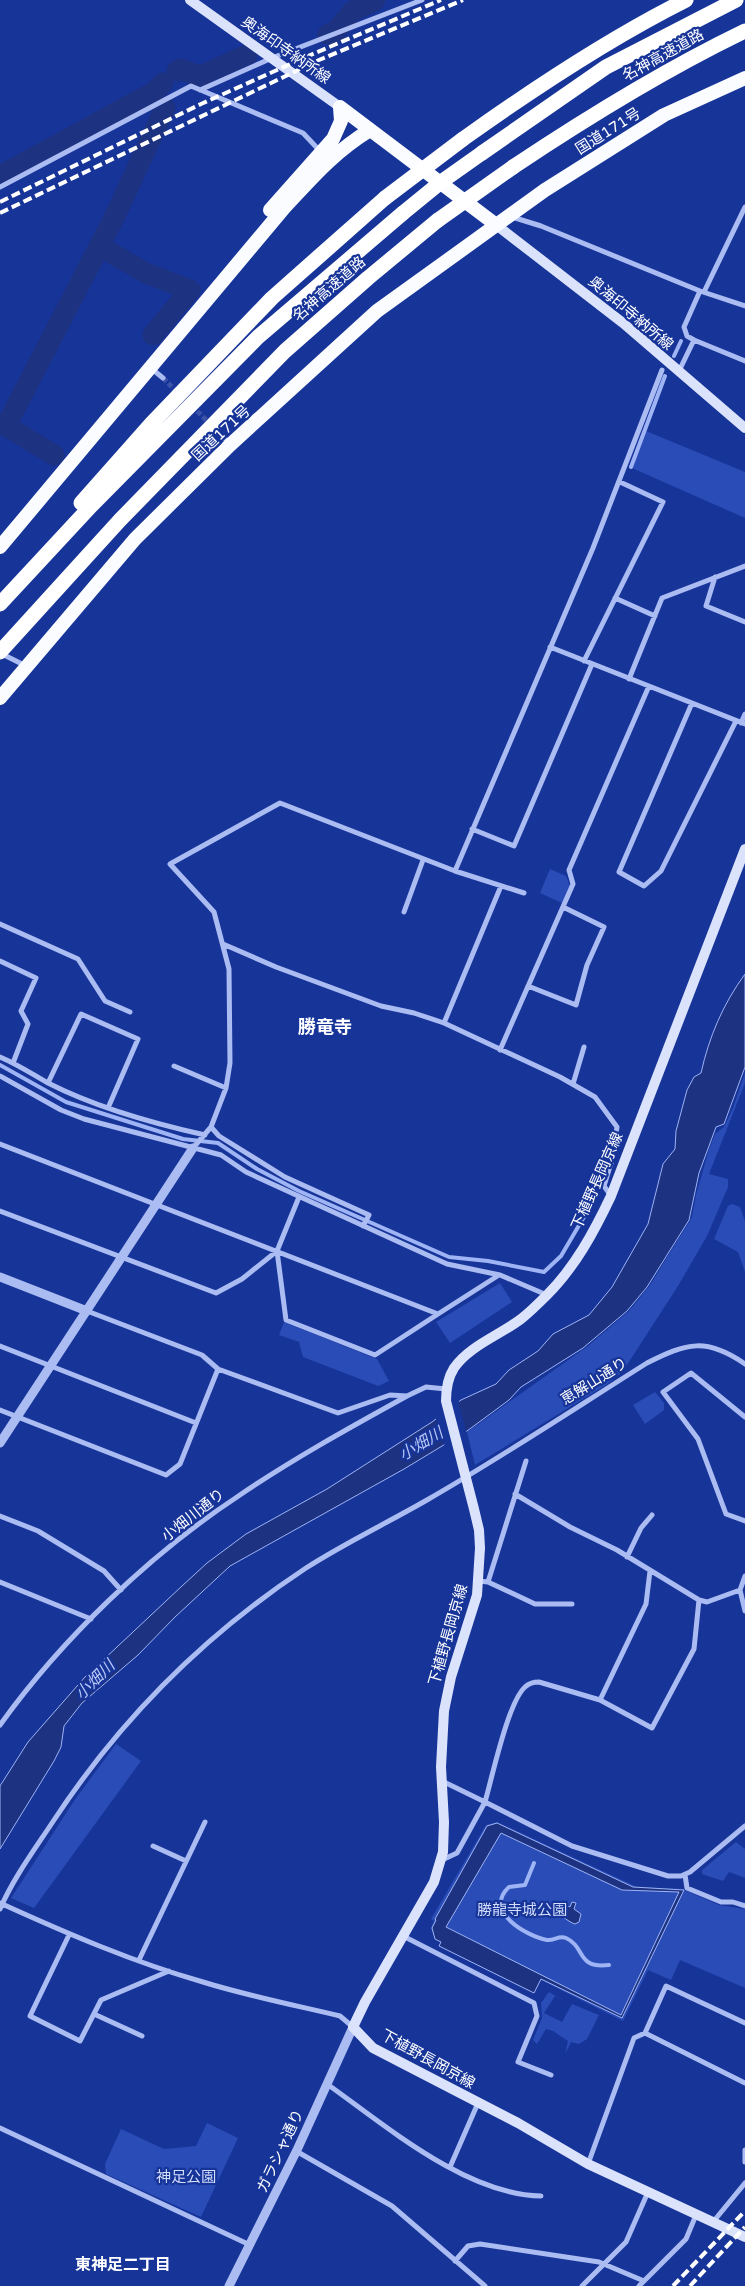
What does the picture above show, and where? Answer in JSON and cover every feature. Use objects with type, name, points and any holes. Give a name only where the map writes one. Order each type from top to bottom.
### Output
[{"type":"highway","name":"名神高速道路","points":[[0,602],[94,488],[200,372],[272,298],[385,198],[502,111],[659,14],[686,0]]},
{"type":"highway","name":"名神高速道路","points":[[0,602],[91,506],[258,337],[403,213],[482,152],[606,68],[736,0]]},
{"type":"highway","name":"名神高速道路","points":[[2,653],[120,520],[285,351],[368,278],[438,220],[581,122],[654,78],[745,31]]},
{"type":"highway","name":"国道171号","points":[[0,698],[135,539],[226,440],[377,311],[501,220],[664,115],[745,78]]},
{"type":"highway","points":[[340,107],[370,130],[501,220]]},
{"type":"highway","points":[[233,267],[247,240],[333,139],[341,121],[340,107]]},
{"type":"highway","points":[[0,547],[284,208],[328,160],[346,144],[370,130]]},
{"type":"main road","name":"奥海印寺納所線","points":[[190,0],[340,107]]},
{"type":"main road","name":"奥海印寺納所線","points":[[501,220],[745,428]]},
{"type":"main road","name":"下植野長岡京線","points":[[745,849],[611,1196],[594,1232],[569,1270],[547,1295],[521,1318],[467,1354],[454,1368],[446,1389],[446,1401],[479,1530],[483,1582],[477,1595],[445,1703],[442,1729],[444,1841],[441,1860],[434,1882],[365,2002],[353,2027],[373,2048],[518,2123],[588,2164],[745,2237]]},
{"type":"street","points":[[200,90],[272,58],[422,0]]},
{"type":"street","points":[[0,187],[191,86],[303,133],[320,152]]},
{"type":"street","points":[[745,207],[684,327],[687,336],[694,340],[745,361]]},
{"type":"street","points":[[501,220],[541,226],[702,292],[745,306]]},
{"type":"street","points":[[679,373],[694,340]]},
{"type":"street","points":[[149,367],[163,378]]},
{"type":"street","points":[[455,871],[594,548],[620,482],[631,463],[662,370]]},
{"type":"street","points":[[584,661],[663,502],[620,482]]},
{"type":"street","points":[[629,679],[662,598],[745,566]]},
{"type":"street","points":[[715,577],[706,606],[745,622]]},
{"type":"street","points":[[615,598],[655,616]]},
{"type":"street","points":[[550,647],[741,723]]},
{"type":"street","points":[[2,653],[26,666]]},
{"type":"street","points":[[472,829],[514,846],[592,664]]},
{"type":"street","points":[[500,1050],[573,884],[569,870],[649,686]]},
{"type":"street","points":[[692,703],[619,872],[644,886],[661,871],[745,714]]},
{"type":"street","points":[[0,1443],[193,1148],[211,1128],[226,1088],[230,1063],[229,969],[223,944],[214,912],[170,864],[280,803],[423,860],[524,893]]},
{"type":"street","points":[[404,912],[423,860]]},
{"type":"street","points":[[444,1023],[501,886]]},
{"type":"street","points":[[528,986],[576,1005],[587,965],[604,927],[563,907]]},
{"type":"street","points":[[0,924],[78,959],[105,1000],[130,1012]]},
{"type":"street","points":[[223,944],[276,967],[381,1006],[414,1013],[444,1023],[573,1084],[595,1097],[617,1126],[613,1156],[604,1186],[611,1196]]},
{"type":"street","points":[[0,961],[36,978],[21,1012],[28,1024],[13,1062]]},
{"type":"street","points":[[48,1083],[82,1014],[138,1039],[108,1108]]},
{"type":"street","points":[[573,1084],[584,1047]]},
{"type":"street","points":[[0,1057],[13,1062],[48,1083],[108,1108],[156,1124],[205,1135]]},
{"type":"street","points":[[174,1066],[226,1088]]},
{"type":"street","points":[[0,1076],[61,1110],[84,1119],[221,1155],[246,1172],[447,1264],[500,1274],[547,1295]]},
{"type":"street","points":[[211,1128],[219,1136],[285,1177],[369,1215],[363,1226]]},
{"type":"street","points":[[0,1144],[438,1314]]},
{"type":"street","points":[[0,1210],[216,1293],[242,1279],[277,1251],[299,1197]]},
{"type":"street","points":[[277,1251],[286,1320],[375,1355],[500,1274]]},
{"type":"street","points":[[0,1277],[202,1355],[218,1369],[338,1413],[390,1395],[407,1396]]},
{"type":"street","name":"恵解山通り","points":[[1,1905],[19,1872],[73,1791],[110,1742],[206,1644],[246,1611],[307,1568],[428,1500],[464,1473],[647,1363],[677,1348],[696,1345],[717,1350],[745,1364]]},
{"type":"street","points":[[0,1346],[196,1424]]},
{"type":"street","points":[[0,1410],[166,1475],[180,1464],[218,1369]]},
{"type":"street","points":[[745,1417],[691,1373],[663,1392],[698,1439],[726,1514],[745,1521]]},
{"type":"street","name":"小畑川通り","points":[[0,1725],[27,1687],[91,1618],[183,1537],[234,1498],[276,1471],[426,1386],[446,1389]]},
{"type":"street","points":[[526,1461],[483,1582],[535,1604],[572,1604]]},
{"type":"street","points":[[515,1494],[570,1527],[627,1556],[699,1600],[707,1602],[740,1590]]},
{"type":"street","points":[[627,1556],[641,1528],[652,1515]]},
{"type":"street","points":[[0,1516],[38,1531],[104,1570],[121,1590]]},
{"type":"street","points":[[600,1700],[646,1604],[650,1570]]},
{"type":"street","points":[[745,1576],[740,1590],[745,1612]]},
{"type":"street","points":[[0,1582],[91,1618]]},
{"type":"street","points":[[441,1860],[457,1853],[485,1802],[506,1726],[524,1687],[539,1682],[600,1700],[652,1728],[694,1649],[699,1600]]},
{"type":"street","points":[[442,1781],[572,1846],[668,1876],[684,1875],[745,1826]]},
{"type":"street","points":[[139,1960],[205,1822]]},
{"type":"street","points":[[152,1846],[186,1861]]},
{"type":"street","points":[[684,1875],[688,1888],[721,1902],[733,1902],[745,1906]]},
{"type":"street","points":[[1,1905],[69,1935],[169,1971],[203,1982],[340,2016],[353,2027]]},
{"type":"street","points":[[69,1935],[30,2016],[80,2042],[102,2000],[169,1971]]},
{"type":"street","points":[[403,1936],[534,2003],[537,2016],[518,2062],[551,2075]]},
{"type":"street","points":[[588,2164],[634,2038],[645,2033],[666,1986],[745,2023]]},
{"type":"street","points":[[94,2014],[142,2036]]},
{"type":"street","name":"ガラシャ通り","points":[[229,2286],[296,2152],[353,2027]]},
{"type":"street","points":[[645,2033],[745,2083]]},
{"type":"street","points":[[327,2084],[394,2134],[450,2167],[484,2183],[520,2196],[541,2196]]},
{"type":"street","points":[[450,2167],[478,2103]]},
{"type":"street","points":[[0,2128],[250,2244]]},
{"type":"street","points":[[745,2150],[745,2162]]},
{"type":"street","points":[[296,2152],[392,2206],[485,2286]]},
{"type":"street","points":[[713,2222],[745,2183]]},
{"type":"street","points":[[582,2286],[626,2242],[648,2192]]},
{"type":"street","points":[[639,2286],[686,2239],[696,2214]]},
{"type":"street","points":[[455,2261],[468,2246],[480,2244],[604,2264],[644,2281]]},
{"type":"green space","points":[[646,431],[745,472],[745,518],[632,468]]},
{"type":"green space","points":[[550,869],[566,876],[570,886],[562,903],[540,893]]},
{"type":"green space","points":[[745,1073],[745,1083],[709,1174],[728,1179],[728,1187],[707,1236],[678,1286],[623,1371],[606,1385],[475,1465],[467,1432],[588,1346],[629,1311],[650,1285],[692,1217],[709,1149],[715,1134],[724,1127],[733,1108]]},
{"type":"green space","points":[[732,1204],[740,1207],[745,1221],[745,1272],[738,1252],[714,1239],[728,1206]]},
{"type":"green space","points":[[500,1283],[512,1302],[450,1343],[436,1322]]},
{"type":"green space","points":[[284,1322],[377,1359],[389,1381],[378,1386],[303,1357],[299,1342],[279,1335]]},
{"type":"green space","points":[[655,1392],[664,1403],[664,1410],[645,1424],[633,1405]]},
{"type":"green space","points":[[116,1744],[141,1761],[34,1908],[11,1898],[76,1798]]},
{"type":"green space","name":"勝龍寺城公園","points":[[497,1822],[637,1887],[682,1889],[719,1905],[745,1909],[745,1988],[680,1960],[671,1980],[648,1970],[623,2021],[541,1980],[534,1993],[439,1946],[441,1942],[435,1939],[431,1928],[434,1921],[431,1919],[486,1825]]},
{"type":"green space","points":[[736,1842],[745,1849],[745,1878],[729,1872],[723,1881],[702,1874],[702,1870]]},
{"type":"green space","points":[[549,1992],[570,2004],[555,1996],[544,2013],[562,2022],[572,2004],[599,2015],[587,2039],[579,2044],[571,2042],[565,2054],[568,2041],[553,2031],[546,2029],[537,2044],[533,2040],[542,2018],[541,2003]]},
{"type":"green space","name":"神足公園","points":[[207,2123],[238,2138],[201,2217],[106,2174],[105,2164],[121,2129],[164,2149],[196,2146]]},
{"type":"water","name":"小畑川","points":[[745,974],[745,1067],[724,1124],[716,1127],[699,1173],[689,1220],[647,1287],[627,1311],[583,1348],[521,1387],[509,1400],[467,1431],[404,1469],[230,1566],[175,1617],[138,1655],[82,1703],[64,1726],[61,1747],[54,1761],[0,1849],[0,1786],[28,1742],[85,1677],[207,1563],[246,1534],[327,1489],[432,1422],[461,1400],[496,1384],[509,1370],[538,1351],[553,1334],[589,1315],[612,1287],[648,1224],[663,1164],[675,1149],[676,1131],[687,1090],[694,1077],[701,1073],[718,1021],[730,997]]},
{"type":"water","points":[[497,1823],[633,1887],[684,1890],[622,2018],[541,1979],[534,1993],[439,1946],[441,1942],[435,1939],[432,1928],[435,1919],[487,1826]],"holes":[[[501,1833],[622,1890],[679,1892],[621,2015],[446,1927]]]},
{"type":"water","points":[[559,1902],[570,1907],[572,1902],[576,1903],[574,1909],[581,1914],[579,1922],[572,1923],[560,1914],[554,1905]]},
{"type":"pier","points":[[459,1398],[459,1405],[467,1434],[445,1447],[435,1416]]},
{"type":"waterway","points":[[328,34],[336,31],[353,11],[375,0]]},
{"type":"waterway","points":[[177,71],[180,69],[200,76],[247,55]]},
{"type":"waterway","points":[[0,176],[154,92],[163,83]]},
{"type":"waterway","points":[[54,455],[6,426],[114,218],[165,108]]},
{"type":"waterway","points":[[99,246],[146,273],[190,290],[153,335]]},
{"type":"waterway","points":[[674,356],[681,341]]},
{"type":"waterway","points":[[631,467],[665,376]]},
{"type":"waterway","points":[[0,1065],[66,1102],[183,1139],[218,1143],[257,1169],[299,1191],[449,1257],[488,1261],[544,1272],[561,1256],[588,1210]]},
{"type":"waterway","points":[[534,1863],[525,1885],[509,1887],[502,1896],[501,1905],[504,1913],[519,1928],[538,1938],[547,1940],[561,1937],[566,1938],[577,1947],[586,1961],[591,1964],[609,1965]]},
{"type":"tunnel","points":[[163,378],[178,393]]},
{"type":"tunnel","points":[[192,406],[222,436]]},
{"type":"railway","points":[[0,202],[201,104],[441,0]]},
{"type":"railway","points":[[0,213],[319,60],[463,0]]},
{"type":"railway","points":[[673,2286],[745,2211]]},
{"type":"railway","points":[[690,2286],[745,2227]]},
{"type":"district","name":"勝竜寺","points":[[325,1027]]},
{"type":"district","name":"東神足二丁目","points":[[123,2265]]}]
